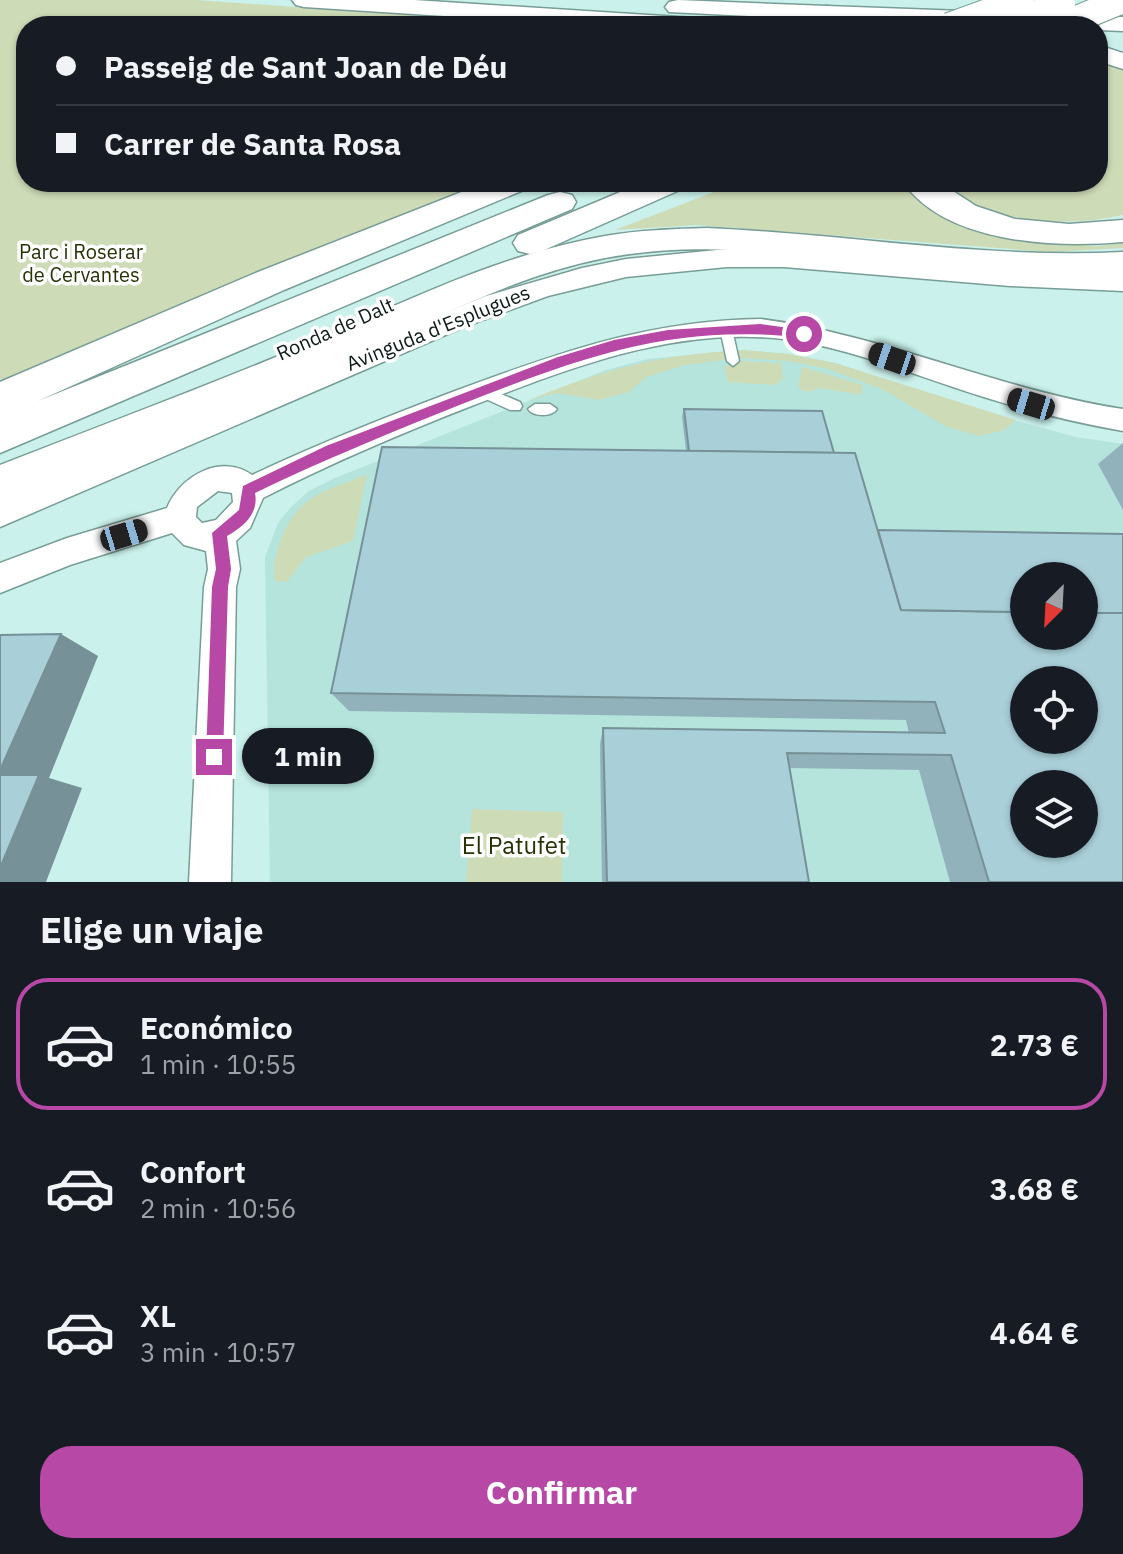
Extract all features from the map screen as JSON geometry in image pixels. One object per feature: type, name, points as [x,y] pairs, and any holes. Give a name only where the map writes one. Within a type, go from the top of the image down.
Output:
[{"type":"highway","points":[[304,0],[554,16]]},
{"type":"highway","points":[[498,0],[908,16]]},
{"type":"highway","points":[[864,0],[1123,10]]},
{"type":"highway","points":[[977,16],[1021,0]]},
{"type":"highway","points":[[1029,16],[1072,0]]},
{"type":"highway","points":[[1084,16],[1123,0]]},
{"type":"highway","points":[[0,400],[271,281],[490,192]]},
{"type":"highway","points":[[335,294],[538,192]]},
{"type":"highway","name":"Ronda de Dalt","points":[[0,435],[583,192]]},
{"type":"highway","name":"Ronda de Dalt","points":[[0,477],[648,192]]},
{"type":"highway","points":[[482,264],[673,192]]},
{"type":"highway","points":[[932,192],[946,203],[1004,227],[1071,236],[1123,231]]},
{"type":"highway","points":[[0,485],[241,389],[515,271],[585,251],[647,241],[695,240],[852,249],[1039,267],[1123,264]]},
{"type":"highway","points":[[852,249],[949,273]]},
{"type":"street","name":"Avinguda d'Esplugues","points":[[0,511],[476,309],[594,273],[673,261],[735,259],[856,263],[1080,283],[1123,282]]},
{"type":"street","points":[[248,491],[331,450],[562,360],[614,344],[726,329],[760,328],[848,344],[1031,404],[1123,420]]},
{"type":"street","points":[[235,480],[248,491],[250,501],[245,514],[235,524],[219,533],[202,536],[186,529],[181,517],[188,496],[210,481],[235,480]]},
{"type":"street","points":[[0,578],[67,552],[181,517]]},
{"type":"street","points":[[210,882],[220,587],[224,569],[219,533]]},
{"type":"lane","points":[[726,329],[733,361]]},
{"type":"lane","points":[[482,391],[515,406]]},
{"type":"shaded area","points":[[743,350],[789,354],[835,363],[998,416],[1076,437],[1123,444],[1123,882],[270,882],[265,557],[278,523],[309,491],[335,478],[606,370],[648,359]]},
{"type":"green space","name":"Parc i Roserar de Cervantes","points":[[0,0],[196,0],[421,16],[16,16],[16,192],[473,192],[10,381],[0,379]]},
{"type":"green space","points":[[1108,59],[1123,64],[1123,215],[1074,221],[1025,219],[977,206],[950,192],[1108,192]]},
{"type":"green space","points":[[714,192],[926,192],[1030,241],[1097,246],[1123,243],[1123,248],[1049,252],[697,225],[615,230]]},
{"type":"green space","points":[[743,350],[789,354],[835,363],[1016,420],[1004,430],[979,436],[947,427],[882,389],[828,369],[789,361],[740,358],[685,365],[646,377],[629,392],[599,400],[556,393],[529,400],[584,379],[634,365],[685,355]]},
{"type":"green space","points":[[740,361],[781,363],[783,378],[776,385],[728,382],[724,367]]},
{"type":"green space","points":[[802,367],[863,385],[861,395],[820,388],[807,392],[798,388]]},
{"type":"green space","points":[[367,474],[353,541],[306,557],[287,582],[275,581],[277,553],[294,515],[325,491]]},
{"type":"green space","name":"El Patufet","points":[[472,809],[563,812],[562,882],[466,882]]},
{"type":"building","points":[[684,409],[822,411],[834,453],[689,451]]},
{"type":"building","points":[[382,447],[855,453],[901,610],[1010,612],[1010,650],[1098,650],[1098,613],[1123,613],[1123,882],[989,882],[951,755],[787,753],[809,882],[607,882],[603,728],[945,733],[935,702],[331,693]]},
{"type":"building","points":[[878,530],[1123,534],[1123,613],[1098,613],[1098,562],[1010,562],[1010,612],[901,610]]},
{"type":"building","points":[[61,634],[0,770],[0,635]]},
{"type":"building","points":[[0,775],[39,775],[0,868]]},
{"type":"route","points":[[214,757],[220,587],[224,569],[219,533],[228,530],[245,514],[250,501],[248,491],[331,450],[562,360],[614,344],[726,329],[760,328],[804,334]]}]
